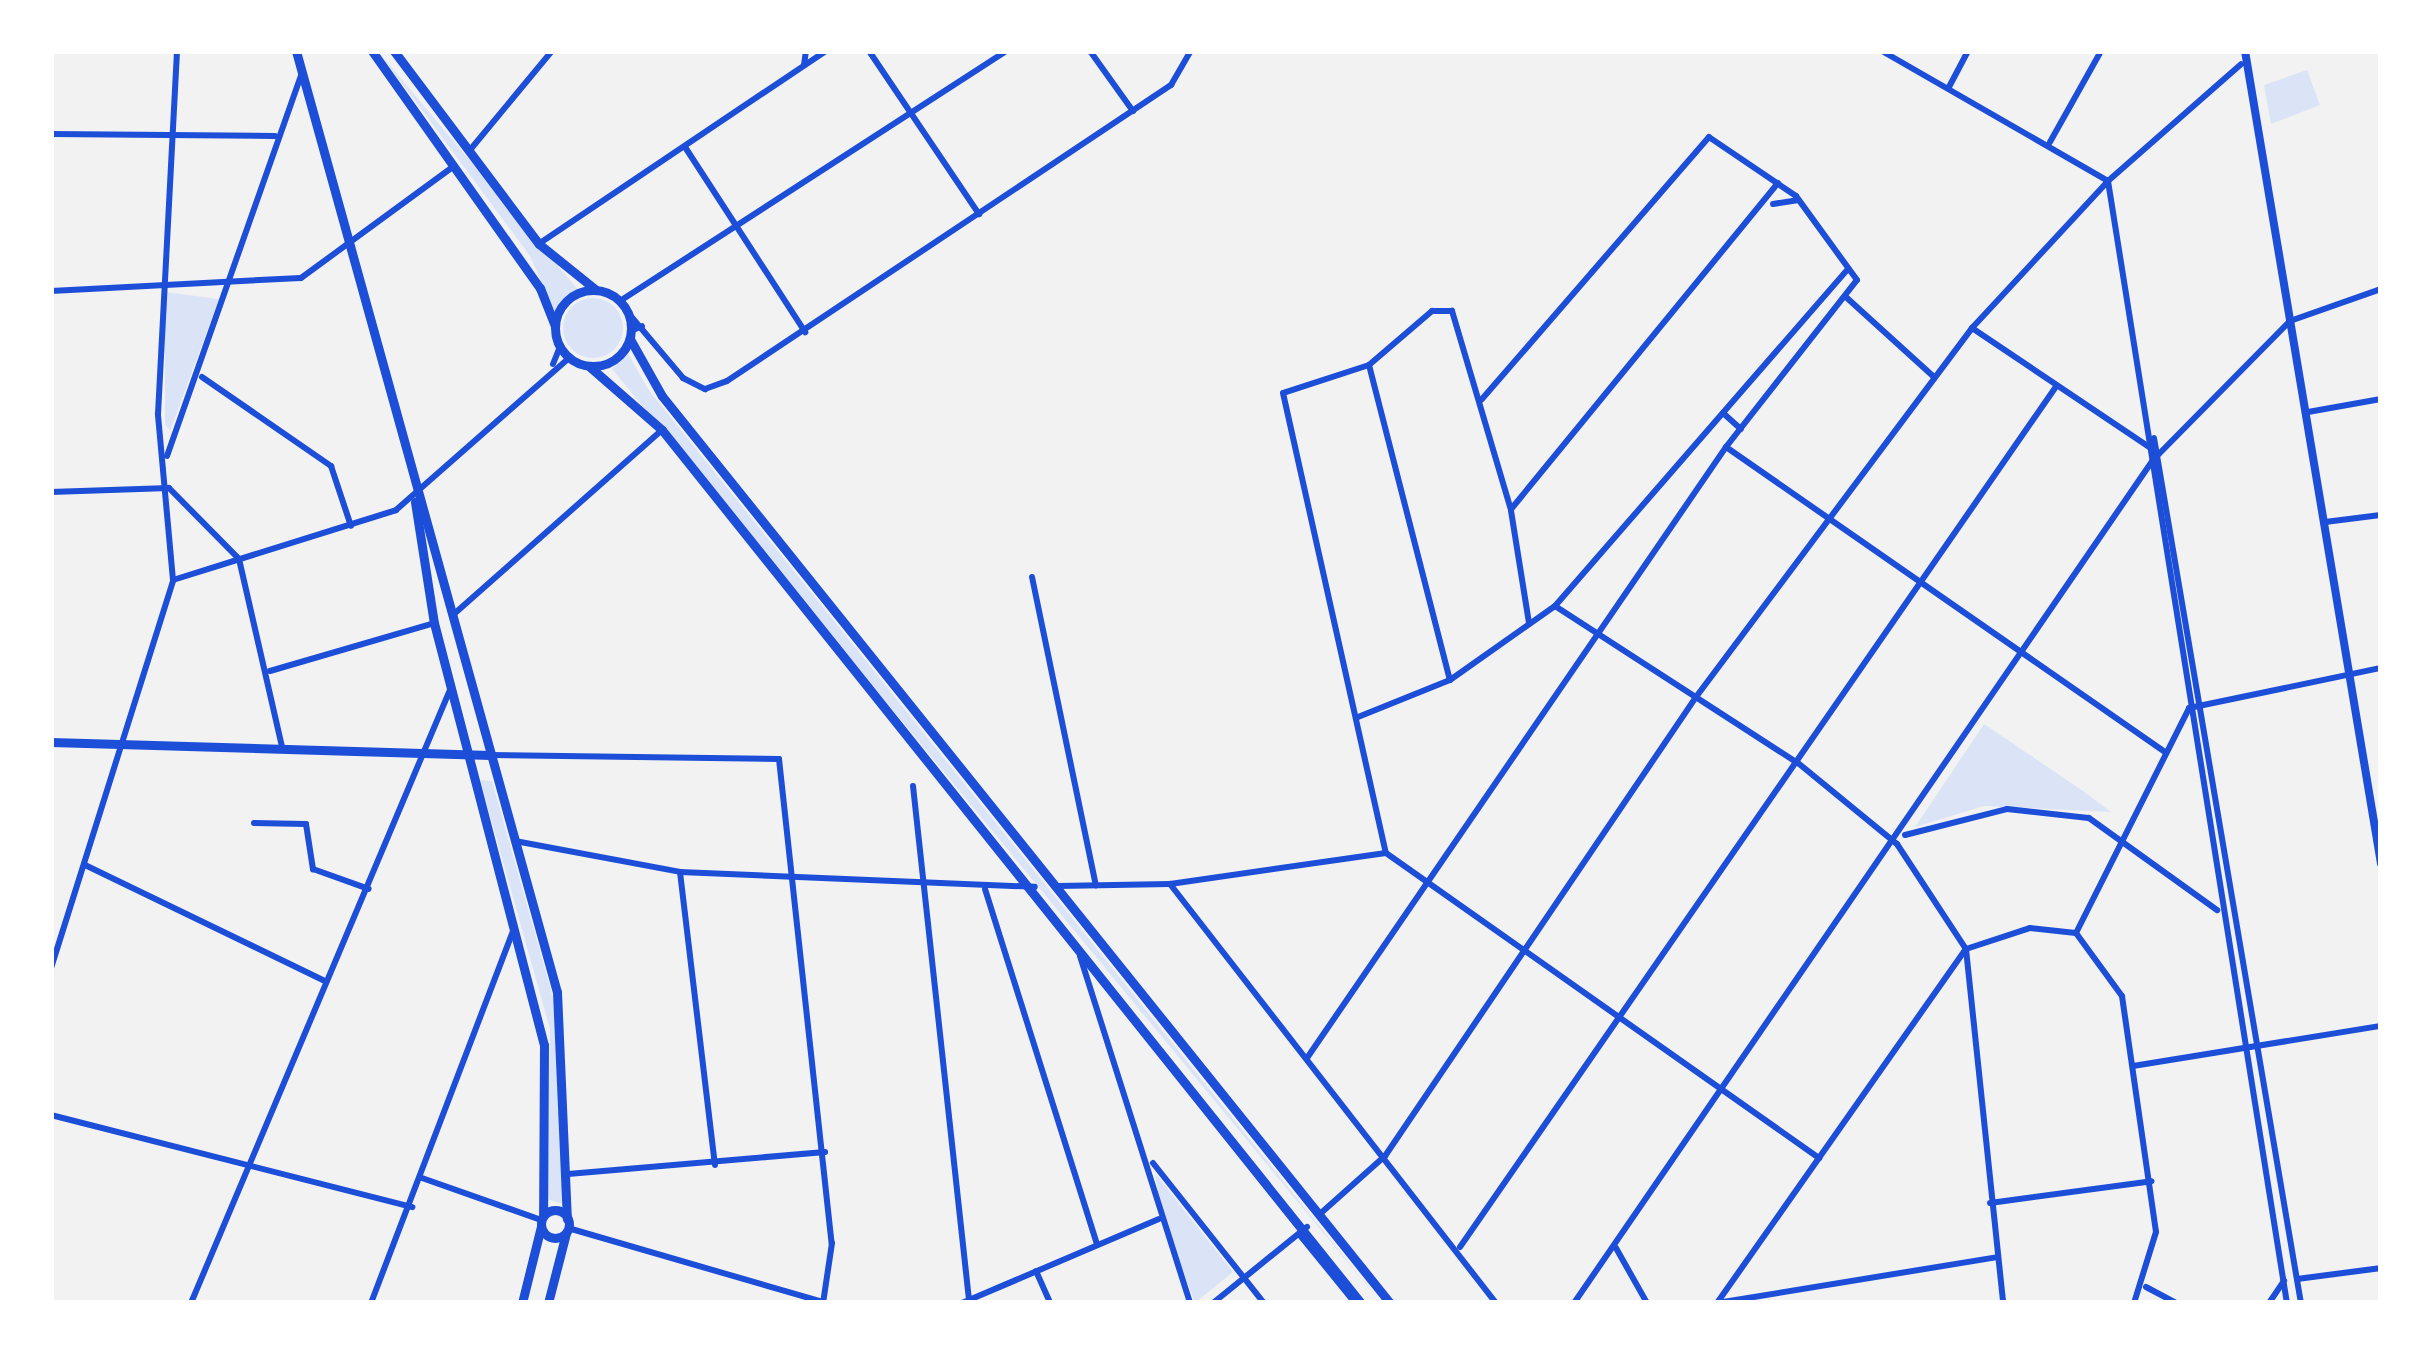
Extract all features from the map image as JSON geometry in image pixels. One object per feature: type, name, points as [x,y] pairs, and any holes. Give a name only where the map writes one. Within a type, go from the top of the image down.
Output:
[{"type":"main road","points":[[296,51],[568,1041],[567,1227],[548,1303]]},
{"type":"main road","points":[[372,51],[450,169],[540,288],[560,347],[662,430],[1035,887],[1358,1303]]},
{"type":"main road","points":[[394,51],[539,244],[625,308],[662,396],[1390,1303]]},
{"type":"main road","points":[[555,326],[572,296],[596,290]]},
{"type":"main road","points":[[590,367],[612,362],[634,332]]},
{"type":"main road","points":[[415,497],[429,602],[544,1045],[542,1221],[522,1303]]},
{"type":"main road","points":[[429,602],[448,596]]},
{"type":"main road","points":[[51,742],[490,755]]},
{"type":"main road","points":[[542,1221],[550,1238],[567,1227]]},
{"type":"main road","points":[[542,1221],[567,1227]]},
{"type":"street","points":[[51,968],[173,580],[165,460],[165,288],[177,51]]},
{"type":"street","points":[[467,154],[552,51]]},
{"type":"street","points":[[803,69],[806,51]]},
{"type":"street","points":[[539,244],[826,51]]},
{"type":"street","points":[[869,51],[979,214]]},
{"type":"street","points":[[625,308],[1007,51]]},
{"type":"street","points":[[1090,51],[1132,111]]},
{"type":"street","points":[[634,332],[705,389],[805,332],[1171,85],[1190,51]]},
{"type":"street","points":[[1882,51],[2049,142],[2108,181],[2153,436],[2239,1046],[2288,1303]]},
{"type":"street","points":[[1949,87],[1968,51]]},
{"type":"street","points":[[2049,142],[2101,51]]},
{"type":"street","points":[[1321,1213],[1385,1156],[1696,697],[1972,328],[2108,181],[2241,64],[2245,51]]},
{"type":"street","points":[[2241,64],[2254,86],[2308,412],[2320,523],[2376,795],[2381,864]]},
{"type":"street","points":[[165,460],[202,377],[276,136],[301,75]]},
{"type":"street","points":[[51,134],[276,136]]},
{"type":"street","points":[[1307,1058],[1432,886],[1598,631],[1726,447],[1857,283],[1799,200],[1705,138],[1482,399]]},
{"type":"street","points":[[685,148],[805,332]]},
{"type":"street","points":[[51,291],[302,278],[350,251],[450,169]]},
{"type":"street","points":[[1511,510],[1772,203],[1778,183]]},
{"type":"street","points":[[1772,203],[1799,200]]},
{"type":"street","points":[[1358,717],[1450,680],[1555,606],[1849,268]]},
{"type":"street","points":[[1574,1303],[1899,840],[2153,460],[2290,321],[2381,289]]},
{"type":"street","points":[[1847,298],[1934,377]]},
{"type":"street","points":[[1529,623],[1511,510],[1482,399],[1452,311],[1432,311],[1369,365],[1282,393],[1386,853],[1819,1158]]},
{"type":"street","points":[[1972,328],[2152,449]]},
{"type":"street","points":[[553,364],[560,347]]},
{"type":"street","points":[[173,580],[351,526],[415,497],[553,364],[569,358]]},
{"type":"street","points":[[1369,365],[1450,680]]},
{"type":"street","points":[[202,377],[332,466],[351,526]]},
{"type":"street","points":[[1460,1247],[1921,588],[2055,388]]},
{"type":"street","points":[[2308,412],[2381,399]]},
{"type":"street","points":[[1723,413],[1741,429]]},
{"type":"street","points":[[453,615],[662,430]]},
{"type":"street","points":[[2153,436],[2162,452],[2301,1303]]},
{"type":"street","points":[[1726,447],[1826,523],[2165,752]]},
{"type":"street","points":[[51,492],[169,488],[238,559],[270,671],[282,746]]},
{"type":"street","points":[[2320,523],[2381,514]]},
{"type":"street","points":[[2165,542],[2176,539]]},
{"type":"street","points":[[1032,577],[1096,886]]},
{"type":"street","points":[[1555,606],[1798,763],[1899,840],[1966,949],[2003,1303]]},
{"type":"street","points":[[270,671],[434,623]]},
{"type":"street","points":[[2189,708],[2381,668]]},
{"type":"street","points":[[190,1303],[451,687]]},
{"type":"street","points":[[2076,933],[2118,834],[2189,708]]},
{"type":"street","points":[[490,755],[766,751],[784,771],[825,1152],[824,1303],[567,1227]]},
{"type":"street","points":[[914,787],[965,1301],[1159,1219]]},
{"type":"street","points":[[1899,840],[2037,807],[2118,834],[2219,912]]},
{"type":"street","points":[[254,823],[306,824],[313,869],[369,889]]},
{"type":"street","points":[[515,841],[680,872],[926,889],[1035,887]]},
{"type":"street","points":[[1058,886],[1170,884],[1386,853]]},
{"type":"street","points":[[85,865],[326,982]]},
{"type":"street","points":[[680,872],[715,1165]]},
{"type":"street","points":[[1170,884],[1460,1247],[1496,1303]]},
{"type":"street","points":[[985,889],[1097,1245]]},
{"type":"street","points":[[371,1303],[412,1207],[516,926]]},
{"type":"street","points":[[1717,1303],[1966,949],[2006,930],[2076,933],[2112,970],[2152,1180],[2146,1287],[2134,1303]]},
{"type":"street","points":[[1072,936],[1150,1160],[1159,1219],[1190,1303]]},
{"type":"street","points":[[2133,1066],[2381,1026]]},
{"type":"street","points":[[51,1115],[412,1207]]},
{"type":"street","points":[[568,1174],[825,1152]]},
{"type":"street","points":[[1150,1160],[1264,1303]]},
{"type":"street","points":[[422,1178],[542,1221]]},
{"type":"street","points":[[1990,1203],[2152,1180]]},
{"type":"street","points":[[1214,1303],[1303,1230]]},
{"type":"street","points":[[1616,1248],[1647,1303]]},
{"type":"street","points":[[1717,1303],[1996,1257]]},
{"type":"street","points":[[2269,1303],[2284,1281],[2381,1268]]},
{"type":"street","points":[[1036,1271],[1049,1303]]},
{"type":"street","points":[[2146,1287],[2176,1303]]},
{"type":"street","points":[[1768,1294],[1774,1303]]},
{"type":"shaded area","points":[[378,51],[579,291],[555,313],[530,256]]},
{"type":"shaded area","points":[[2307,70],[2320,105],[2271,124],[2264,85]]},
{"type":"shaded area","points":[[165,292],[219,299],[170,431],[165,424]]},
{"type":"shaded area","points":[[593,298],[614,307],[623,328],[614,349],[593,358],[572,349],[563,328],[572,307]]},
{"type":"shaded area","points":[[628,353],[648,389],[1381,1303],[612,369]]},
{"type":"shaded area","points":[[1984,724],[2111,812],[1984,806],[1915,827]]},
{"type":"shaded area","points":[[480,780],[492,781],[557,1012],[566,1205],[547,1199],[550,1029]]},
{"type":"shaded area","points":[[1155,1173],[1233,1272],[1195,1303],[1161,1212]]}]
